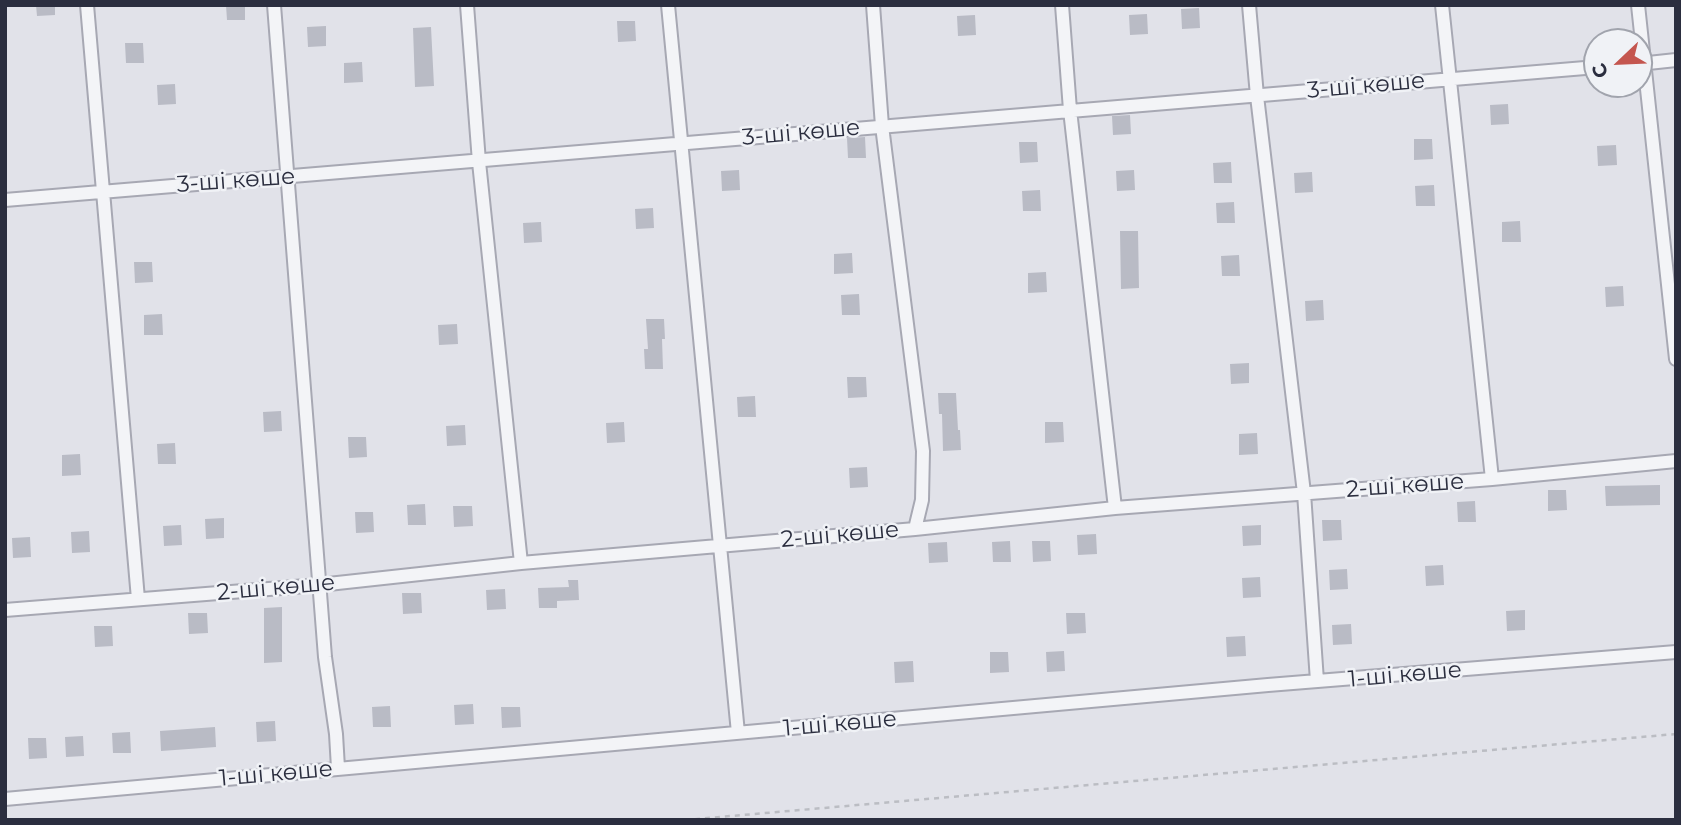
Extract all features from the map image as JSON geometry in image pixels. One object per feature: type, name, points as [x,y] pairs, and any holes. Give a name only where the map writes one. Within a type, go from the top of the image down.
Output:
[{"type":"lane","points":[[87,5],[138,599]]},
{"type":"lane","points":[[274,5],[319,585],[338,768]]},
{"type":"lane","points":[[467,5],[479,162],[521,563]]},
{"type":"lane","points":[[668,5],[738,733]]},
{"type":"lane","points":[[873,5],[882,126],[923,451],[922,500],[915,529]]},
{"type":"lane","points":[[1062,5],[1070,110],[1115,508]]},
{"type":"lane","points":[[1249,5],[1257,96],[1304,493],[1317,681]]},
{"type":"lane","points":[[1443,5],[1492,479]]},
{"type":"lane","points":[[1638,5],[1639,28]]},
{"type":"lane","points":[[1653,62],[1676,60]]},
{"type":"lane","name":"3-ші көше","points":[[5,201],[1583,68]]},
{"type":"lane","points":[[1645,98],[1676,359]]},
{"type":"lane","name":"2-ші көше","points":[[5,610],[319,585],[521,563],[915,529],[1115,508],[1492,479],[1676,461]]},
{"type":"lane","name":"1-ші көше","points":[[5,799],[1317,681],[1676,652]]},
{"type":"path","points":[[685,820],[1676,734]]},
{"type":"building","points":[[36,5],[55,5],[55,15],[37,16]]},
{"type":"building","points":[[226,5],[245,5],[245,20],[227,20]]},
{"type":"building","points":[[1199,8],[1200,28],[1182,29],[1181,9]]},
{"type":"building","points":[[1147,14],[1148,34],[1130,35],[1129,15]]},
{"type":"building","points":[[975,15],[976,35],[958,36],[957,16]]},
{"type":"building","points":[[617,21],[635,21],[636,41],[618,42]]},
{"type":"building","points":[[326,26],[326,46],[308,47],[307,27]]},
{"type":"building","points":[[431,27],[434,86],[415,87],[413,28]]},
{"type":"building","points":[[125,43],[143,43],[144,63],[126,63]]},
{"type":"building","points":[[362,62],[363,82],[344,83],[344,63]]},
{"type":"building","points":[[175,84],[176,104],[158,105],[157,85]]},
{"type":"building","points":[[1508,104],[1509,124],[1491,125],[1490,105]]},
{"type":"building","points":[[1130,115],[1131,134],[1113,135],[1112,116]]},
{"type":"building","points":[[865,137],[866,158],[848,158],[847,138]]},
{"type":"building","points":[[1414,139],[1432,139],[1433,159],[1414,160]]},
{"type":"building","points":[[1019,142],[1037,142],[1038,162],[1020,163]]},
{"type":"building","points":[[1616,145],[1617,165],[1598,166],[1597,146]]},
{"type":"building","points":[[1231,162],[1232,183],[1214,183],[1213,163]]},
{"type":"building","points":[[739,170],[740,190],[722,191],[721,171]]},
{"type":"building","points":[[1134,170],[1135,190],[1117,191],[1116,171]]},
{"type":"building","points":[[1312,172],[1313,192],[1295,193],[1294,173]]},
{"type":"building","points":[[1434,185],[1435,206],[1416,206],[1415,186]]},
{"type":"building","points":[[1040,190],[1041,211],[1023,211],[1022,191]]},
{"type":"building","points":[[1234,202],[1235,223],[1217,223],[1216,203]]},
{"type":"building","points":[[653,208],[654,228],[636,229],[635,209]]},
{"type":"building","points":[[1520,221],[1521,242],[1502,242],[1502,222]]},
{"type":"building","points":[[541,222],[542,242],[524,243],[523,223]]},
{"type":"building","points":[[1120,231],[1138,231],[1139,288],[1121,289]]},
{"type":"building","points":[[852,253],[853,273],[834,274],[834,254]]},
{"type":"building","points":[[1239,255],[1240,276],[1222,276],[1221,256]]},
{"type":"building","points":[[134,262],[152,262],[153,282],[135,283]]},
{"type":"building","points":[[1046,272],[1047,292],[1028,293],[1028,273]]},
{"type":"building","points":[[1623,286],[1624,306],[1606,307],[1605,287]]},
{"type":"building","points":[[859,294],[860,315],[842,315],[841,295]]},
{"type":"building","points":[[1323,300],[1324,320],[1306,321],[1305,301]]},
{"type":"building","points":[[162,314],[163,335],[144,335],[144,315]]},
{"type":"building","points":[[646,319],[664,319],[663,369],[645,369],[644,349],[648,349]]},
{"type":"building","points":[[457,324],[458,344],[439,345],[438,325]]},
{"type":"building","points":[[1249,363],[1249,383],[1231,384],[1230,364]]},
{"type":"building","points":[[847,377],[866,377],[867,397],[848,398]]},
{"type":"building","points":[[938,393],[956,393],[961,450],[943,451],[942,414],[939,414]]},
{"type":"building","points":[[755,396],[756,417],[738,417],[737,397]]},
{"type":"building","points":[[281,411],[282,431],[264,432],[263,412]]},
{"type":"building","points":[[624,422],[625,442],[607,443],[606,423]]},
{"type":"building","points":[[1045,422],[1063,422],[1064,442],[1045,443]]},
{"type":"building","points":[[465,425],[466,445],[447,446],[446,426]]},
{"type":"building","points":[[1257,433],[1258,454],[1239,455],[1239,434]]},
{"type":"building","points":[[348,437],[366,437],[367,457],[349,458]]},
{"type":"building","points":[[175,443],[176,464],[158,464],[157,444]]},
{"type":"building","points":[[80,454],[81,475],[62,476],[62,455]]},
{"type":"building","points":[[867,467],[868,487],[850,488],[849,468]]},
{"type":"building","points":[[1660,485],[1660,505],[1606,506],[1605,486]]},
{"type":"building","points":[[1548,490],[1566,490],[1567,510],[1548,511]]},
{"type":"building","points":[[1475,501],[1476,522],[1458,522],[1457,502]]},
{"type":"building","points":[[425,504],[426,525],[408,525],[407,505]]},
{"type":"building","points":[[453,506],[472,506],[473,526],[454,527]]},
{"type":"building","points":[[355,512],[373,512],[374,532],[356,533]]},
{"type":"building","points":[[224,518],[224,538],[206,539],[205,519]]},
{"type":"building","points":[[1322,520],[1341,520],[1342,540],[1323,541]]},
{"type":"building","points":[[181,525],[182,545],[164,546],[163,526]]},
{"type":"building","points":[[1261,525],[1261,545],[1243,546],[1242,526]]},
{"type":"building","points":[[89,531],[90,552],[72,553],[71,532]]},
{"type":"building","points":[[1096,534],[1097,554],[1078,555],[1077,535]]},
{"type":"building","points":[[30,537],[31,557],[13,558],[12,538]]},
{"type":"building","points":[[1010,541],[1011,562],[993,562],[992,542]]},
{"type":"building","points":[[1032,541],[1050,541],[1051,561],[1033,562]]},
{"type":"building","points":[[947,542],[948,562],[929,563],[928,543]]},
{"type":"building","points":[[1443,565],[1444,585],[1426,586],[1425,566]]},
{"type":"building","points":[[1347,569],[1348,589],[1330,590],[1329,570]]},
{"type":"building","points":[[1260,577],[1261,597],[1243,598],[1242,578]]},
{"type":"building","points":[[568,580],[578,580],[579,600],[557,601],[557,608],[539,608],[538,588],[569,587]]},
{"type":"building","points":[[505,589],[506,609],[487,610],[486,590]]},
{"type":"building","points":[[402,593],[421,593],[422,613],[403,614]]},
{"type":"building","points":[[282,607],[282,662],[264,663],[264,608]]},
{"type":"building","points":[[1525,610],[1525,630],[1507,631],[1506,611]]},
{"type":"building","points":[[188,613],[207,613],[208,633],[189,634]]},
{"type":"building","points":[[1066,613],[1085,613],[1086,633],[1067,634]]},
{"type":"building","points":[[1351,624],[1352,644],[1333,645],[1332,625]]},
{"type":"building","points":[[94,626],[112,626],[113,646],[95,647]]},
{"type":"building","points":[[1245,636],[1246,656],[1227,657],[1226,637]]},
{"type":"building","points":[[1064,651],[1065,671],[1047,672],[1046,652]]},
{"type":"building","points":[[990,652],[1008,652],[1009,672],[990,673]]},
{"type":"building","points":[[913,661],[914,682],[895,683],[894,662]]},
{"type":"building","points":[[473,704],[474,724],[455,725],[454,705]]},
{"type":"building","points":[[390,706],[391,727],[373,727],[372,707]]},
{"type":"building","points":[[501,707],[520,707],[521,727],[502,728]]},
{"type":"building","points":[[275,721],[276,741],[257,742],[256,722]]},
{"type":"building","points":[[215,727],[216,747],[161,751],[160,731]]},
{"type":"building","points":[[130,732],[131,753],[113,753],[112,733]]},
{"type":"building","points":[[83,736],[84,756],[66,757],[65,737]]},
{"type":"building","points":[[28,738],[46,738],[47,758],[29,759]]}]
